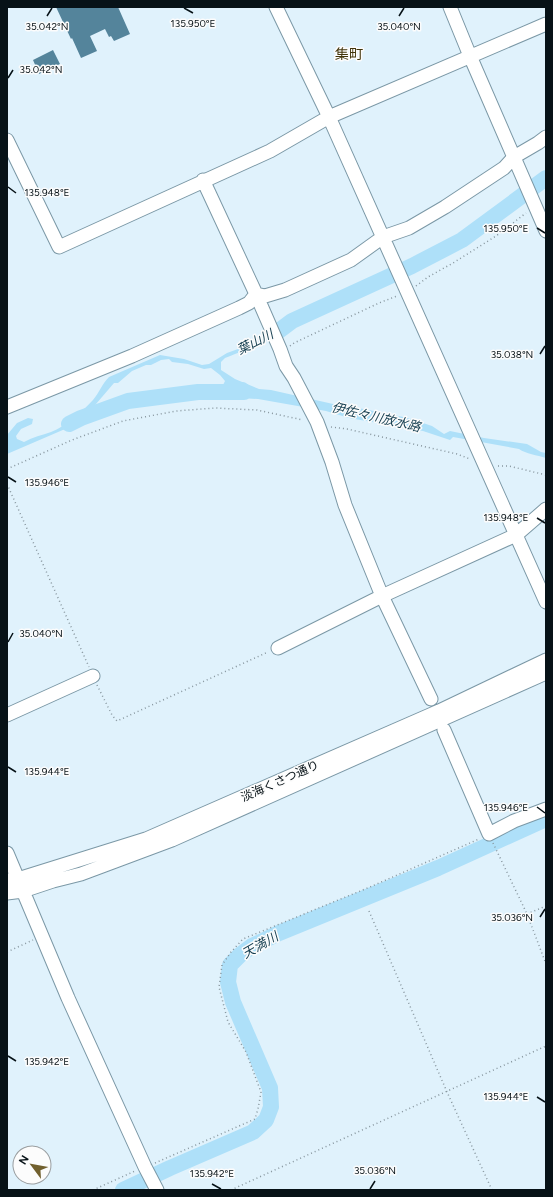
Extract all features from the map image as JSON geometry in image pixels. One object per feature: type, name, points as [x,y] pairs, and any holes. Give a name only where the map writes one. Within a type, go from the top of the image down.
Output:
[{"type":"street","points":[[276,7],[329,117],[546,602]]},
{"type":"street","points":[[450,7],[546,231]]},
{"type":"street","points":[[7,140],[59,247],[203,180],[270,151],[329,117],[546,24]]},
{"type":"street","points":[[256,294],[265,296],[292,287],[351,260],[383,237],[409,228],[446,207],[504,168],[546,137]]},
{"type":"street","points":[[203,180],[256,294],[286,366],[318,425],[332,462],[345,505],[382,596],[432,699]]},
{"type":"street","points":[[7,406],[132,356],[239,308],[249,303],[256,294]]},
{"type":"street","points":[[278,648],[382,596],[516,535],[546,509]]},
{"type":"street","name":"淡海くさつ通り","points":[[13,879],[146,839],[439,711],[546,660]]},
{"type":"street","name":"淡海くさつ通り","points":[[7,893],[23,891],[81,874],[172,840],[546,673]]},
{"type":"street","points":[[7,715],[93,676]]},
{"type":"street","points":[[444,730],[489,834],[514,821],[546,809]]},
{"type":"street","points":[[7,853],[13,879],[23,891],[68,998],[150,1178]]},
{"type":"path","points":[[281,351],[294,343],[379,303],[408,292],[428,277],[490,240],[535,206]]},
{"type":"path","points":[[7,469],[72,440],[123,421],[176,411],[215,408],[257,410],[300,419],[318,425],[347,429],[546,475]]},
{"type":"path","points":[[7,484],[104,700],[117,721],[278,648]]},
{"type":"path","points":[[93,1190],[150,1178],[254,1119],[258,1110],[261,1092],[246,1052],[228,1022],[219,987],[222,965],[243,939],[370,887],[489,834],[506,873],[527,914],[546,964]]},
{"type":"path","points":[[527,914],[546,906]]},
{"type":"path","points":[[369,911],[447,1092],[492,1190]]},
{"type":"path","points":[[7,952],[42,936]]},
{"type":"path","points":[[231,1190],[546,1046]]},
{"type":"water","name":"伊佐々川放水路","points":[[295,317],[293,323],[281,333],[225,358],[221,362],[221,370],[235,379],[259,389],[271,390],[342,406],[408,418],[432,426],[444,434],[450,431],[484,438],[527,444],[541,452],[546,453],[546,458],[519,449],[453,437],[450,440],[423,431],[349,418],[326,411],[258,399],[226,397],[223,385],[225,381],[211,368],[204,369],[188,364],[172,362],[169,359],[161,360],[132,371],[118,383],[114,383],[90,411],[86,420],[7,454],[7,435],[17,423],[28,418],[33,419],[32,424],[21,429],[16,436],[17,439],[24,442],[57,429],[74,418],[89,405],[109,377],[160,355],[184,359],[202,365],[209,364],[227,353],[261,339],[263,334],[273,325],[288,322]]},
{"type":"building","points":[[56,7],[118,7],[130,34],[114,41],[111,36],[109,37],[105,29],[90,36],[97,51],[81,58]]},
{"type":"building","points":[[53,50],[60,64],[39,74],[33,60]]},
{"type":"waterway","name":"葉山川","points":[[276,333],[292,321],[412,266],[462,240],[546,178]]},
{"type":"waterway","name":"葉山川","points":[[69,424],[81,418],[128,401],[198,392],[244,392],[242,390]]},
{"type":"waterway","name":"天満川","points":[[123,1190],[253,1132],[266,1120],[271,1107],[270,1088],[233,1002],[228,982],[230,965],[240,955],[252,946],[279,933],[438,868],[546,819]]},
{"type":"district","name":"集町","points":[[349,54]]}]
